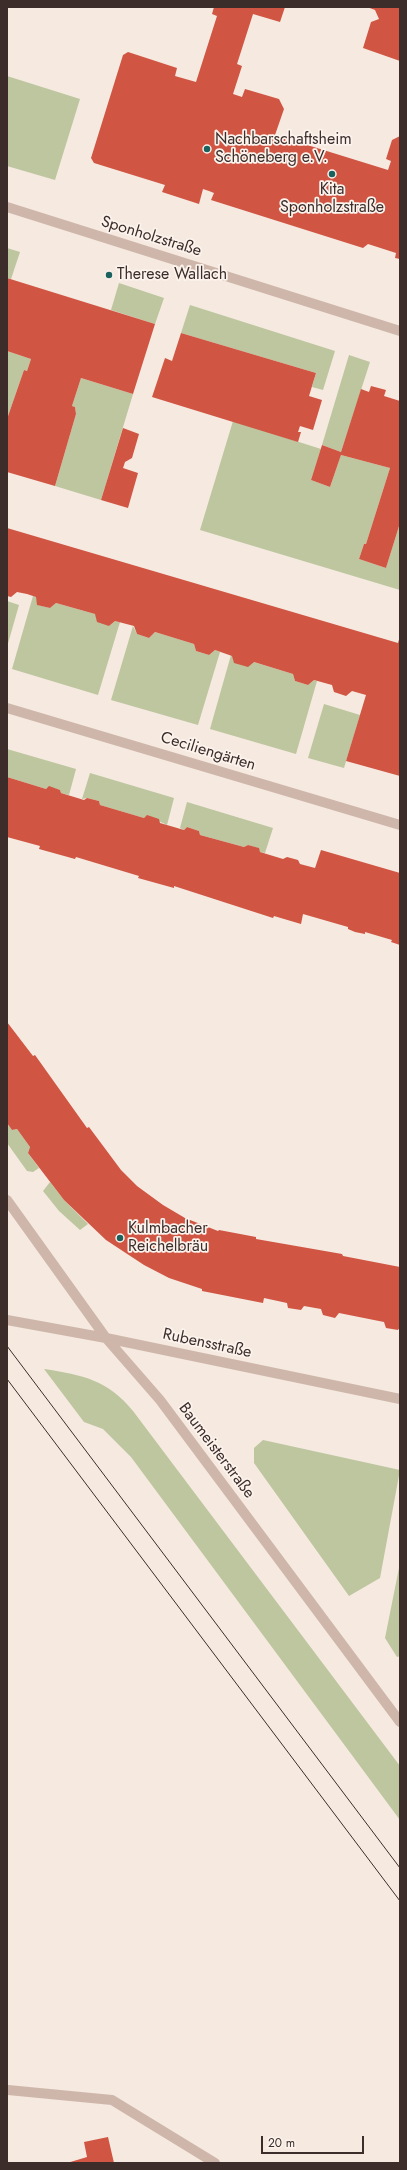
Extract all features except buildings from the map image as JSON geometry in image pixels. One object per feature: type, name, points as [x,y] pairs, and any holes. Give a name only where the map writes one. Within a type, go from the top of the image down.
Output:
[{"type":"street","name":"Sponholzstraße","points":[[7,207],[400,331]]},
{"type":"street","name":"Ceciliengärten","points":[[7,708],[400,825]]},
{"type":"street","name":"Baumeisterstraße","points":[[7,1200],[106,1338],[160,1400],[400,1722]]},
{"type":"street","name":"Rubensstraße","points":[[7,1320],[106,1338],[400,1399]]},
{"type":"street","points":[[7,2090],[112,2100],[215,2163]]},
{"type":"green space","points":[[7,76],[80,99],[55,180],[7,166]]},
{"type":"green space","points":[[7,248],[20,252],[11,279],[7,278]]},
{"type":"green space","points":[[119,283],[164,298],[155,324],[111,310]]},
{"type":"green space","points":[[190,305],[335,351],[323,390],[312,387],[316,373],[181,333]]},
{"type":"green space","points":[[7,351],[31,359],[27,371],[24,370],[7,419]]},
{"type":"green space","points":[[349,355],[370,362],[341,452],[322,445]]},
{"type":"green space","points":[[81,378],[133,394],[101,500],[55,486],[76,414],[75,407],[72,406]]},
{"type":"green space","points":[[233,421],[321,449],[311,480],[330,487],[341,455],[390,468],[366,544],[364,544],[359,559],[386,568],[400,523],[400,590],[200,530]]},
{"type":"green space","points":[[33,596],[36,597],[38,605],[50,608],[56,603],[95,614],[109,626],[115,621],[120,622],[98,695],[12,669]]},
{"type":"green space","points":[[7,601],[19,605],[7,647]]},
{"type":"green space","points":[[133,626],[137,634],[149,638],[155,632],[194,644],[196,651],[209,655],[215,650],[220,652],[198,725],[111,700]]},
{"type":"green space","points":[[231,655],[293,674],[295,681],[308,685],[314,680],[317,681],[296,754],[210,729]]},
{"type":"green space","points":[[324,704],[360,715],[344,768],[308,758]]},
{"type":"green space","points":[[7,749],[76,769],[69,795],[61,793],[60,790],[49,787],[46,789],[7,777]]},
{"type":"green space","points":[[90,773],[174,798],[167,825],[148,816],[144,818],[100,805],[99,801],[87,798],[82,799]]},
{"type":"green space","points":[[187,802],[273,828],[265,853],[260,852],[258,848],[248,845],[244,847],[200,835],[199,831],[187,827],[184,830],[180,828]]},
{"type":"green space","points":[[7,1123],[12,1130],[17,1129],[30,1147],[28,1153],[39,1168],[33,1172],[27,1171],[7,1143]]},
{"type":"green space","points":[[50,1182],[64,1200],[88,1224],[80,1230],[59,1211],[43,1191]]},
{"type":"green space","points":[[44,1369],[71,1374],[94,1381],[114,1392],[133,1411],[400,1766],[400,1820],[131,1457],[103,1429],[84,1422]]},
{"type":"green space","points":[[263,1440],[400,1470],[380,1578],[349,1596],[254,1463],[254,1448]]},
{"type":"green space","points":[[400,1563],[400,1656],[397,1657],[385,1638]]},
{"type":"tram line","points":[[7,1346],[400,1868]]},
{"type":"tram line","points":[[7,1379],[400,1901]]},
{"type":"place","name":"Nachbarschaftsheim Schöneberg e.V.","points":[[207,149]]},
{"type":"place","name":"Kita Sponholzstraße","points":[[332,174]]},
{"type":"place","name":"Therese Wallach","points":[[109,275]]},
{"type":"place","name":"Kulmbacher Reichelbräu","points":[[120,1238]]}]
